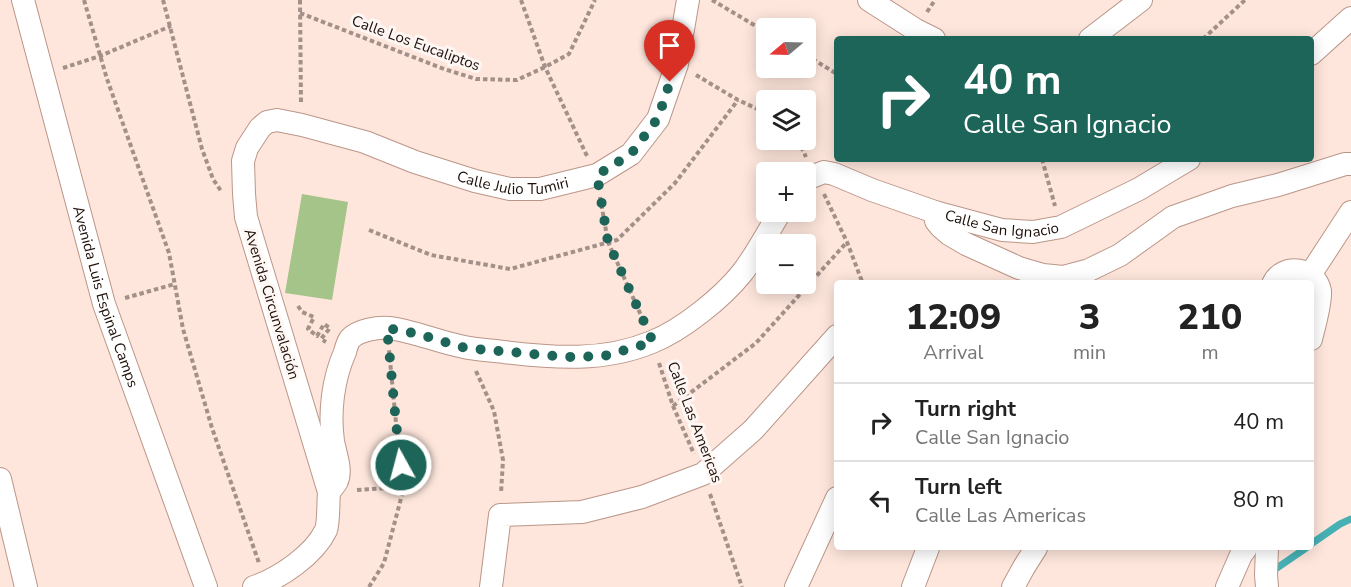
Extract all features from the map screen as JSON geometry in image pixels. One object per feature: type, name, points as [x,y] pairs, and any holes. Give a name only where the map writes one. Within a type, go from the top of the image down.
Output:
[{"type":"street","name":"Avenida Luis Espinal Camps","points":[[23,0],[104,304],[206,587]]},
{"type":"street","name":"Calle Julio Tumiri","points":[[246,217],[243,161],[247,148],[260,128],[267,122],[277,120],[302,124],[365,142],[416,162],[475,181],[510,189],[540,189],[597,175],[631,154],[658,118],[677,64],[688,0]]},
{"type":"street","points":[[869,0],[928,36]]},
{"type":"street","points":[[1094,36],[1141,0]]},
{"type":"street","points":[[1314,51],[1351,18]]},
{"type":"street","name":"Calle San Ignacio","points":[[816,175],[824,172],[834,174],[935,212],[1002,230],[1033,232],[1061,227],[1139,189],[1185,162]]},
{"type":"street","points":[[935,212],[936,221],[941,227],[966,244],[1019,268],[1063,278],[1089,270],[1120,255],[1173,217],[1232,196],[1351,164]]},
{"type":"street","points":[[1310,275],[1351,212]]},
{"type":"street","name":"Avenida Circunvalación","points":[[246,217],[329,492],[327,528],[311,551],[260,585]]},
{"type":"street","points":[[329,492],[338,480],[337,456],[333,441],[332,405],[342,359],[350,340],[358,334],[387,328],[418,334],[465,348],[566,357],[604,356],[653,342],[699,314],[742,273],[774,222]]},
{"type":"street","points":[[1275,280],[1282,273],[1290,270],[1310,275],[1314,280]]},
{"type":"street","points":[[1314,280],[1319,287],[1320,295],[1314,324]]},
{"type":"street","points":[[491,587],[500,515],[582,512],[642,497],[703,474],[753,430],[834,339]]},
{"type":"street","points":[[0,479],[26,587]]},
{"type":"street","points":[[796,587],[834,505]]},
{"type":"street","points":[[913,587],[927,550]]},
{"type":"street","points":[[1013,587],[1035,550]]},
{"type":"street","points":[[1227,587],[1245,550]]},
{"type":"street","points":[[1267,550],[1267,587]]},
{"type":"path","points":[[84,0],[107,79],[170,253],[183,329],[260,585]]},
{"type":"path","name":"Avenida Circunvalación","points":[[163,0],[202,149],[213,179],[227,200],[246,217]]},
{"type":"path","points":[[300,0],[302,124]]},
{"type":"path","name":"Calle Las Americas","points":[[520,0],[545,67],[597,175],[608,242],[653,342],[673,406],[703,474],[742,587]]},
{"type":"path","name":"Calle Los Eucaliptos","points":[[300,13],[444,69],[476,79],[517,80],[569,54],[595,0]]},
{"type":"path","points":[[712,0],[756,26]]},
{"type":"path","points":[[1206,36],[1245,0]]},
{"type":"path","points":[[43,75],[100,56],[171,26]]},
{"type":"path","points":[[816,62],[834,72]]},
{"type":"path","points":[[677,64],[756,108]]},
{"type":"path","points":[[369,230],[431,255],[510,269],[617,240],[675,183],[738,100]]},
{"type":"path","points":[[1043,162],[1061,227]]},
{"type":"path","points":[[816,188],[847,242],[861,280]]},
{"type":"path","points":[[673,406],[756,343],[847,242]]},
{"type":"path","points":[[104,304],[175,284]]},
{"type":"path","points":[[295,302],[302,312],[314,317],[308,329],[317,336],[324,324],[330,328],[321,339],[326,342],[333,331]]},
{"type":"path","points":[[369,587],[384,563],[404,487],[387,328]]},
{"type":"path","points":[[465,348],[494,411],[503,460],[500,515]]},
{"type":"path","points":[[329,492],[404,487]]},
{"type":"green space","points":[[302,194],[348,202],[332,300],[285,293]]},
{"type":"waterway","points":[[1314,542],[1351,519]]},
{"type":"waterway","points":[[1271,572],[1303,550]]},
{"type":"route","points":[[401,465],[387,328],[418,334],[465,348],[566,357],[604,356],[653,342],[608,242],[597,175],[631,154],[658,118],[670,82]]}]
